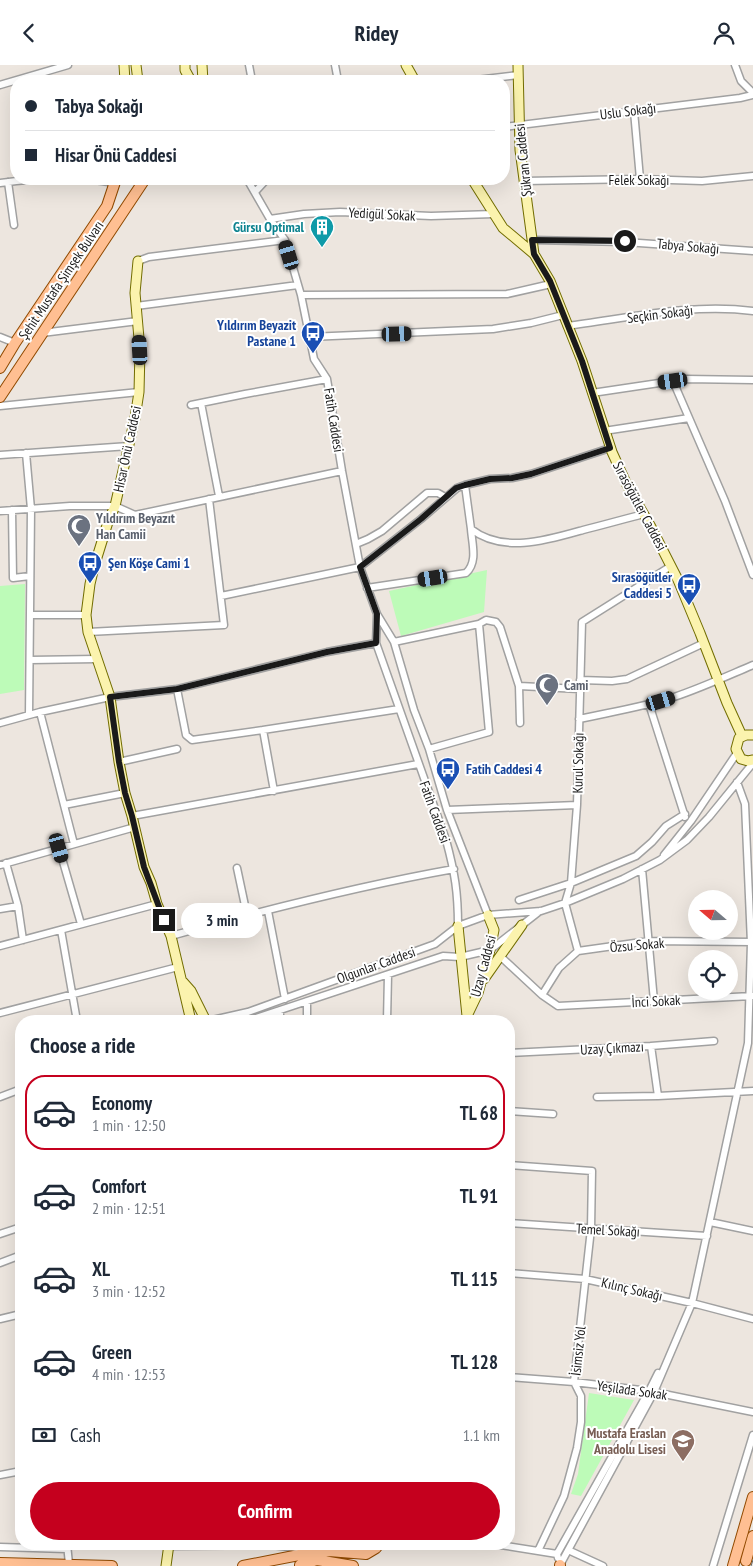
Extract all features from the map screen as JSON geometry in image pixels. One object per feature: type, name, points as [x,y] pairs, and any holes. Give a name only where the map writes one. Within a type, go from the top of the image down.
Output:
[{"type":"main road","name":"Şükran Caddesi","points":[[518,65],[520,150],[534,254]]},
{"type":"main road","name":"Şehit Mustafa Şimşek Bulvarı","points":[[0,368],[107,206],[114,185]]},
{"type":"main road","name":"Şehit Mustafa Şimşek Bulvarı","points":[[0,397],[140,185]]},
{"type":"main road","name":"Sırasöğütler Caddesi","points":[[476,185],[503,228],[534,254],[551,284],[582,361],[610,448],[627,485],[671,567],[704,643],[732,717],[742,736]]},
{"type":"main road","name":"Hisar Önü Caddesi","points":[[138,261],[135,293],[140,350],[139,392],[115,506],[94,567],[86,615],[88,632],[110,697],[125,793],[144,867],[157,904],[171,935],[189,1015]]},
{"type":"main road","points":[[753,735],[742,736],[737,741],[736,753],[744,760],[753,761]]},
{"type":"main road","name":"Uzay Caddesi","points":[[468,1015],[478,993],[494,930],[488,915]]},
{"type":"main road","points":[[480,985],[522,925]]},
{"type":"main road","name":"Uzay Caddesi","points":[[458,926],[467,1015]]},
{"type":"main road","name":"Hisar Önü Caddesi","points":[[181,980],[191,991],[204,1015]]},
{"type":"main road","points":[[732,1566],[753,1497]]},
{"type":"main road","points":[[746,1561],[753,1536]]},
{"type":"main road","points":[[166,1566],[168,1550]]},
{"type":"main road","points":[[243,1566],[329,1551],[366,1553],[372,1550]]},
{"type":"main road","points":[[300,1565],[317,1560],[353,1566]]},
{"type":"main road","points":[[2,1562],[112,1566]]},
{"type":"street","points":[[34,75],[68,65]]},
{"type":"street","points":[[735,65],[740,81],[753,94]]},
{"type":"street","points":[[510,76],[518,75]]},
{"type":"street","name":"Uslu Sokağı","points":[[510,126],[740,98],[753,94]]},
{"type":"street","points":[[634,111],[640,179]]},
{"type":"street","name":"Felek Sokağı","points":[[524,181],[640,179],[702,181],[753,176]]},
{"type":"street","points":[[0,183],[8,182],[14,225]]},
{"type":"street","name":"Fatih Caddesi","points":[[251,185],[285,241],[301,295],[314,359],[327,379],[360,567],[377,614],[394,642],[414,710],[429,749],[447,809],[488,915]]},
{"type":"street","points":[[255,192],[261,185]]},
{"type":"street","name":"Yedigül Sokak","points":[[270,219],[304,214],[340,212],[431,216],[494,214]]},
{"type":"street","name":"Tabya Sokağı","points":[[532,240],[625,241],[753,251]]},
{"type":"street","points":[[138,261],[150,257],[285,241]]},
{"type":"street","points":[[301,295],[507,294],[551,284]]},
{"type":"street","points":[[136,306],[298,285]]},
{"type":"street","name":"Seçkin Sokağı","points":[[567,326],[682,310],[710,308],[753,311]]},
{"type":"street","points":[[309,337],[486,330],[522,325],[563,315]]},
{"type":"street","points":[[42,333],[138,321]]},
{"type":"street","points":[[0,337],[15,343]]},
{"type":"street","points":[[191,405],[327,379]]},
{"type":"street","points":[[592,393],[686,379],[753,380]]},
{"type":"street","points":[[673,381],[728,509],[753,575]]},
{"type":"street","points":[[0,405],[139,392]]},
{"type":"street","points":[[201,403],[219,496]]},
{"type":"street","points":[[604,431],[689,418]]},
{"type":"street","points":[[0,455],[129,446]]},
{"type":"street","points":[[220,595],[360,567],[421,519],[456,488],[490,479],[523,476],[610,448]]},
{"type":"street","points":[[26,453],[31,509],[29,715]]},
{"type":"street","points":[[0,511],[70,505],[115,506],[136,515],[342,471]]},
{"type":"street","points":[[367,587],[466,573],[474,559],[465,485]]},
{"type":"street","points":[[356,544],[382,531],[427,493],[438,493],[444,497]]},
{"type":"street","points":[[88,632],[224,625],[209,499]]},
{"type":"street","points":[[12,510],[13,578],[30,576]]},
{"type":"street","points":[[471,529],[483,537],[494,541],[542,541],[644,514]]},
{"type":"street","name":"Kurul Sokağı","points":[[566,903],[571,883],[577,805],[582,622],[671,567]]},
{"type":"street","name":"Fatih Caddesi","points":[[377,614],[376,643],[454,869],[458,898],[458,926]]},
{"type":"street","points":[[30,615],[86,615]]},
{"type":"street","points":[[394,642],[490,620],[498,624],[519,686],[520,723]]},
{"type":"street","points":[[429,749],[489,732],[479,624]]},
{"type":"street","points":[[0,723],[40,712],[110,697],[177,689],[327,652],[376,643]]},
{"type":"street","points":[[580,680],[612,681],[627,679],[704,643]]},
{"type":"street","points":[[30,661],[97,659]]},
{"type":"street","points":[[579,719],[649,704],[689,692],[753,665]]},
{"type":"street","points":[[519,686],[580,689]]},
{"type":"street","points":[[177,689],[186,735],[192,740],[399,709]]},
{"type":"street","points":[[649,704],[688,825]]},
{"type":"street","points":[[40,712],[74,844]]},
{"type":"street","points":[[263,730],[274,791]]},
{"type":"street","points":[[119,762],[177,749]]},
{"type":"street","points":[[660,860],[688,825],[736,753]]},
{"type":"street","points":[[660,860],[687,840],[753,761]]},
{"type":"street","points":[[132,816],[418,764]]},
{"type":"street","points":[[560,1565],[652,1392],[692,1303],[748,1043],[752,943],[745,804],[737,782]]},
{"type":"street","points":[[64,805],[125,793]]},
{"type":"street","points":[[447,809],[577,805]]},
{"type":"street","points":[[520,900],[571,883],[636,856],[666,826],[685,814]]},
{"type":"street","points":[[24,940],[18,906],[3,864],[134,827]]},
{"type":"street","points":[[59,848],[81,924]]},
{"type":"street","name":"Olgunlar Caddesi","points":[[234,1015],[285,999],[435,943],[458,926],[488,915],[541,911],[566,903],[660,860]]},
{"type":"street","points":[[237,868],[247,915]]},
{"type":"street","points":[[171,935],[401,879],[454,869]]},
{"type":"street","points":[[642,869],[654,1001]]},
{"type":"street","points":[[500,956],[542,995],[559,968],[578,951],[566,903]]},
{"type":"street","points":[[0,946],[157,904]]},
{"type":"street","points":[[1,907],[18,906]]},
{"type":"street","points":[[268,911],[285,999]]},
{"type":"street","name":"Olgunlar Caddesi","points":[[265,1015],[443,956],[460,957],[490,950],[541,911]]},
{"type":"street","points":[[60,930],[76,1015]]},
{"type":"street","name":"Özsu Sokak","points":[[578,951],[649,941],[752,943]]},
{"type":"street","points":[[0,1013],[178,967]]},
{"type":"street","points":[[387,1015],[388,975]]},
{"type":"street","name":"İnci Sokak","points":[[542,995],[558,1007],[751,996]]},
{"type":"street","points":[[307,1001],[307,1015]]},
{"type":"street","points":[[280,1010],[280,1015]]},
{"type":"street","name":"Uzay Çıkmazı","points":[[515,1053],[714,1041]]},
{"type":"street","points":[[651,1046],[658,1096]]},
{"type":"street","points":[[0,1097],[15,1091]]},
{"type":"street","points":[[597,1097],[753,1091]]},
{"type":"street","points":[[515,1111],[553,1114]]},
{"type":"street","name":"İsimsiz Yol","points":[[515,1165],[592,1171],[591,1229],[574,1382],[581,1396],[581,1422],[577,1449],[564,1496],[538,1551]]},
{"type":"street","points":[[710,1222],[753,1231]]},
{"type":"street","name":"Temel Sokağı","points":[[515,1223],[707,1236]]},
{"type":"street","points":[[0,1234],[15,1229]]},
{"type":"street","points":[[0,1263],[15,1257]]},
{"type":"street","name":"Kılınç Sokağı","points":[[515,1273],[585,1279],[753,1319]]},
{"type":"street","points":[[0,1319],[15,1315]]},
{"type":"street","name":"Yeşilada Sokak","points":[[515,1377],[574,1382],[652,1392],[753,1412]]},
{"type":"street","points":[[560,1565],[557,1554],[652,1392]]},
{"type":"street","points":[[713,1566],[753,1435]]},
{"type":"street","points":[[0,1475],[15,1472]]},
{"type":"street","points":[[0,1547],[15,1547]]},
{"type":"street","points":[[515,1547],[557,1554]]},
{"type":"street","points":[[67,1550],[69,1564]]},
{"type":"street","points":[[320,1550],[329,1551]]},
{"type":"street","points":[[568,1550],[603,1566]]},
{"type":"green space","points":[[487,570],[484,612],[401,636],[389,591]]},
{"type":"green space","points":[[25,584],[24,690],[0,694],[0,586]]},
{"type":"green space","points":[[589,1393],[634,1400],[581,1496],[571,1494],[578,1474]]},
{"type":"tram line","points":[[751,1566],[753,1560]]},
{"type":"place","name":"Gürsu Optimal","points":[[322,248]]},
{"type":"place","name":"Yıldırım Beyazit Pastane 1","points":[[313,354]]},
{"type":"place","name":"Yıldırım Beyazıt Han Camii","points":[[79,547]]},
{"type":"place","name":"Şen Köşe Cami 1","points":[[90,584]]},
{"type":"place","name":"Sırasöğütler Caddesi 5","points":[[689,606]]},
{"type":"place","name":"Cami","points":[[547,706]]},
{"type":"place","name":"Fatih Caddesi 4","points":[[448,790]]},
{"type":"place","name":"Mustafa Eraslan Anadolu Lisesi","points":[[683,1462]]},
{"type":"route","points":[[164,920],[144,867],[125,793],[110,697],[177,689],[327,652],[376,643],[377,614],[360,567],[421,519],[444,497],[456,488],[465,485],[490,479],[512,478],[531,474],[610,448],[582,361],[550,281],[534,254],[532,240],[625,241]]}]
